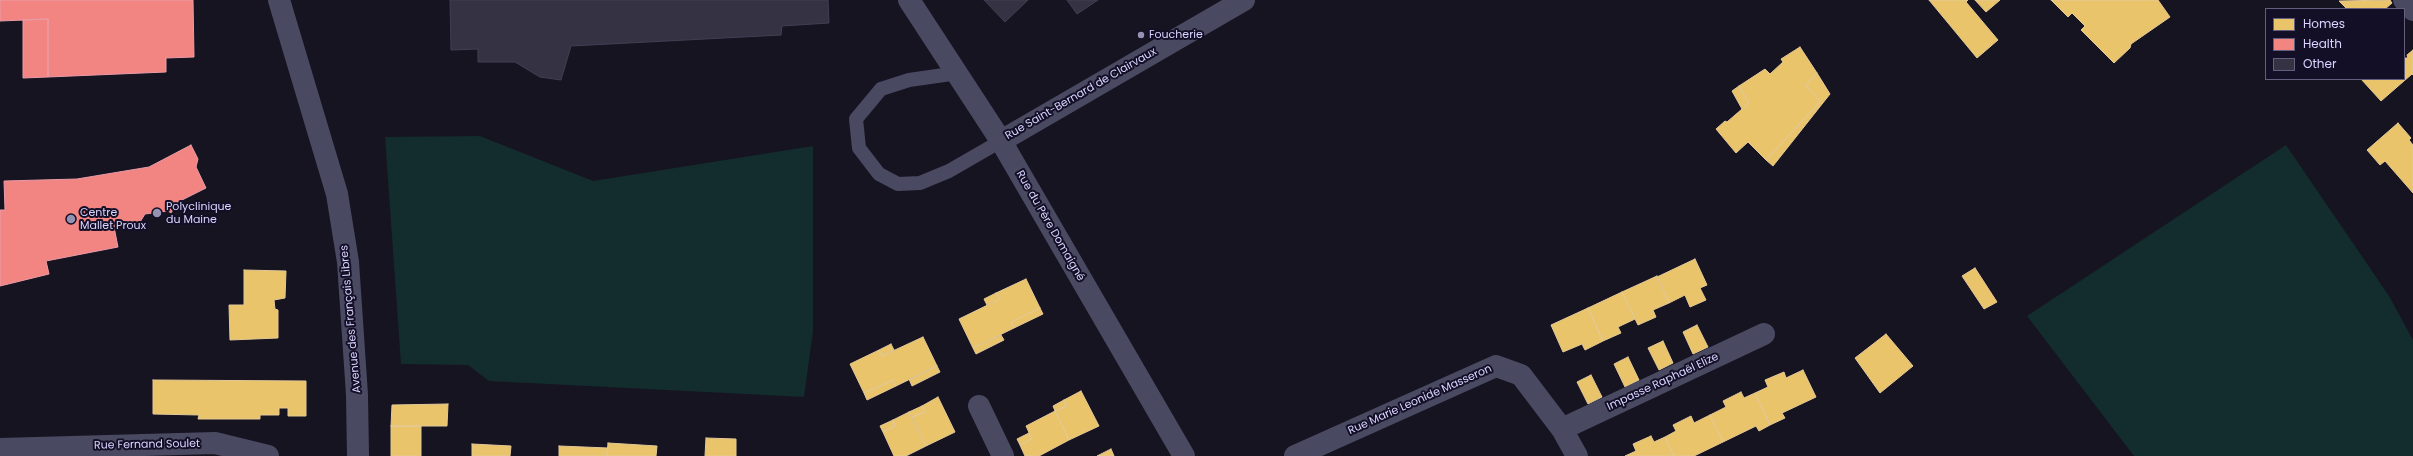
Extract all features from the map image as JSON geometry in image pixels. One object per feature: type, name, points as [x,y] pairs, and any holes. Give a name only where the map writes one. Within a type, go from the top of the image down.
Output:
[{"type":"street","name":"Avenue des Français Libres","points":[[279,0],[337,194],[348,262],[357,395],[358,456]]},
{"type":"street","name":"Rue du Père Domaigné","points":[[909,0],[1001,141],[1184,456]]},
{"type":"street","name":"Rue Saint-Bernard de Clairvaux","points":[[1001,141],[1244,0]]},
{"type":"street","points":[[2404,0],[2413,10]]},
{"type":"street","name":"Impasse Raphaël Elize","points":[[1562,429],[1764,334]]},
{"type":"street","name":"Rue Marie Leonide Masseron","points":[[1295,456],[1496,366],[1521,375],[1562,429],[1577,456]]},
{"type":"street","points":[[979,406],[1002,456]]},
{"type":"street","name":"Rue Fernand Soulet","points":[[0,448],[215,443],[268,456]]},
{"type":"lane","points":[[958,73],[909,80],[881,89],[856,119],[859,148],[879,174],[898,184],[920,183],[949,171],[1001,141]]},
{"type":"green space","points":[[480,136],[593,181],[813,146],[813,331],[804,397],[489,381],[468,365],[401,364],[385,137]]},
{"type":"green space","points":[[2286,145],[2389,296],[2413,340],[2413,456],[2134,456],[2027,316]]},
{"type":"building: Homes","points":[[1929,0],[1968,0],[1966,2],[1998,40],[1977,58]]},
{"type":"building: Homes","points":[[1975,0],[2000,0],[1986,12]]},
{"type":"building: Homes","points":[[2051,0],[2158,0],[2170,17],[2131,44],[2130,48],[2114,63],[2081,30],[2085,26],[2072,13],[2068,17]]},
{"type":"building: Homes","points":[[2390,0],[2392,3],[2386,8],[2346,8],[2339,1]]},
{"type":"building: Homes","points":[[1800,47],[1817,73],[1806,85],[1820,102],[1766,160],[1748,142],[1736,153],[1716,129],[1725,121],[1727,122],[1749,103],[1739,86],[1765,69],[1770,74],[1783,62],[1781,59]]},
{"type":"building: Homes","points":[[2413,50],[2413,75],[2412,74],[2381,101],[2362,80],[2405,80],[2405,58],[2408,58],[2407,55]]},
{"type":"building: Homes","points":[[1817,73],[1830,94],[1773,166],[1766,160],[1820,102],[1806,85]]},
{"type":"building: Homes","points":[[1739,86],[1749,103],[1742,109],[1732,91]]},
{"type":"building: Homes","points":[[2398,123],[2411,138],[2409,140],[2413,145],[2413,193],[2385,161],[2380,165],[2367,150]]},
{"type":"building: Homes","points":[[1695,259],[1707,285],[1700,288],[1706,300],[1690,307],[1685,295],[1669,303],[1657,277]]},
{"type":"building: Homes","points":[[1975,268],[1997,302],[1984,309],[1962,276]]},
{"type":"building: Homes","points":[[244,270],[286,271],[285,298],[274,300],[275,309],[278,310],[278,338],[230,340],[229,305],[244,305]]},
{"type":"building: Homes","points":[[1657,276],[1669,303],[1653,310],[1656,317],[1638,325],[1622,292]]},
{"type":"building: Homes","points":[[1026,279],[1040,308],[1011,322],[1014,328],[973,348],[959,319],[1000,299],[996,293]]},
{"type":"building: Homes","points":[[1622,292],[1635,319],[1618,327],[1621,333],[1603,341],[1588,308]]},
{"type":"building: Homes","points":[[996,293],[1000,299],[987,305],[984,299]]},
{"type":"building: Homes","points":[[1040,308],[1043,314],[1014,328],[1011,322]]},
{"type":"building: Homes","points":[[1588,308],[1603,341],[1585,350],[1582,344],[1563,352],[1551,325]]},
{"type":"building: Homes","points":[[1697,325],[1708,347],[1693,354],[1683,332]]},
{"type":"building: Homes","points":[[1886,334],[1913,366],[1880,393],[1855,358]]},
{"type":"building: Homes","points":[[1001,335],[1004,340],[976,354],[973,348]]},
{"type":"building: Homes","points":[[923,337],[937,366],[896,386],[893,380],[864,393],[850,364],[879,350],[882,356]]},
{"type":"building: Homes","points":[[1663,341],[1673,363],[1659,370],[1648,348]]},
{"type":"building: Homes","points":[[891,344],[894,350],[882,356],[879,350]]},
{"type":"building: Homes","points":[[1628,357],[1639,380],[1625,387],[1614,364]]},
{"type":"building: Homes","points":[[937,366],[940,372],[912,386],[909,379]]},
{"type":"building: Homes","points":[[1803,370],[1816,397],[1782,413],[1785,418],[1770,425],[1755,393],[1768,387],[1765,380],[1784,372],[1786,378]]},
{"type":"building: Homes","points":[[1591,375],[1602,397],[1588,404],[1577,382]]},
{"type":"building: Homes","points":[[153,380],[306,381],[306,416],[288,416],[288,408],[279,408],[279,415],[260,415],[260,419],[198,419],[199,415],[153,414]]},
{"type":"building: Homes","points":[[893,380],[896,386],[867,400],[864,393]]},
{"type":"building: Homes","points":[[1081,391],[1099,426],[1069,440],[1055,411],[1067,406],[1064,400]]},
{"type":"building: Homes","points":[[1741,392],[1744,398],[1755,393],[1770,425],[1759,431],[1756,426],[1723,442],[1710,415],[1726,407],[1723,401]]},
{"type":"building: Homes","points":[[938,397],[955,432],[926,446],[912,417],[925,412],[922,406]]},
{"type":"building: Homes","points":[[1064,400],[1067,406],[1055,411],[1053,406]]},
{"type":"building: Homes","points":[[448,404],[447,426],[391,426],[392,405]]},
{"type":"building: Homes","points":[[922,406],[925,412],[912,417],[909,412]]},
{"type":"building: Homes","points":[[1055,411],[1069,440],[1039,456],[1025,456],[1020,445],[1032,439],[1026,426]]},
{"type":"building: Homes","points":[[909,412],[926,446],[906,456],[894,456],[883,432],[895,426],[893,420]]},
{"type":"building: Homes","points":[[1710,415],[1723,442],[1694,456],[1674,456],[1665,437],[1676,431],[1673,425],[1691,416],[1694,423]]},
{"type":"building: Homes","points":[[893,420],[895,426],[883,432],[880,426]]},
{"type":"building: Homes","points":[[391,426],[421,426],[421,456],[391,456]]},
{"type":"building: Homes","points":[[1029,433],[1032,439],[1020,445],[1017,439]]},
{"type":"building: Homes","points":[[1651,436],[1654,442],[1665,437],[1674,456],[1625,456],[1636,451],[1633,444]]},
{"type":"building: Homes","points":[[706,438],[736,439],[736,456],[705,456]]},
{"type":"building: Homes","points":[[608,443],[657,446],[656,456],[607,456]]},
{"type":"building: Homes","points":[[472,444],[511,446],[510,456],[472,456]]},
{"type":"building: Homes","points":[[559,446],[608,448],[607,456],[559,456]]},
{"type":"building: Homes","points":[[1111,449],[1114,456],[1097,456]]},
{"type":"building: Health","points":[[0,0],[193,0],[194,57],[166,58],[166,72],[48,77],[48,19],[0,21]]},
{"type":"building: Health","points":[[48,19],[48,77],[23,78],[23,20]]},
{"type":"building: Health","name":"Centre Mallet Proux","points":[[191,145],[198,159],[196,167],[206,188],[178,202],[171,213],[168,211],[145,214],[140,222],[114,227],[118,247],[46,261],[49,274],[0,286],[0,210],[5,210],[4,181],[77,179],[149,167]]},
{"type":"building: Other","points":[[450,0],[828,0],[829,23],[782,26],[781,35],[571,46],[561,80],[540,77],[515,62],[478,62],[478,49],[451,50]]},
{"type":"building: Other","points":[[984,0],[1028,0],[1005,22]]},
{"type":"building: Other","points":[[1067,0],[1098,0],[1077,14]]},
{"type":"place","name":"Foucherie","points":[[1141,35]]},
{"type":"place","name":"Polyclinique du Maine","points":[[157,213]]},
{"type":"place","name":"Centre Mallet Proux","points":[[71,219]]}]
